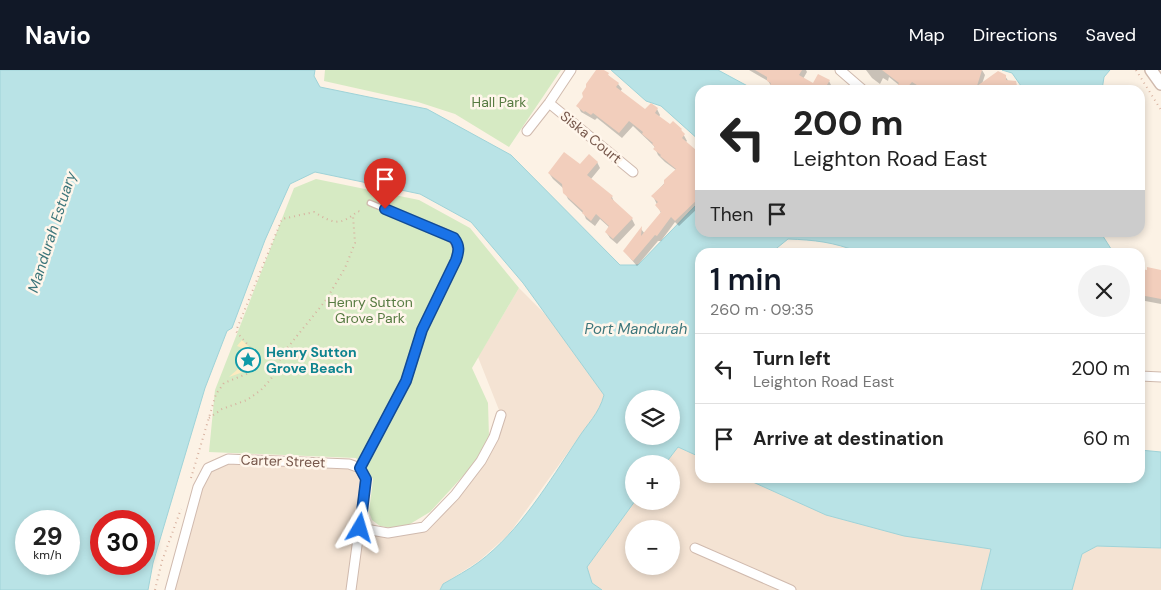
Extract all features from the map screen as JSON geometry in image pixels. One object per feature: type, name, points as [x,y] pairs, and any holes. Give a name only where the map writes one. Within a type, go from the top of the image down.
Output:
[{"type":"street","points":[[527,131],[571,70]]},
{"type":"street","points":[[840,70],[857,85]]},
{"type":"street","points":[[1151,70],[1161,84]]},
{"type":"street","name":"Siska Court","points":[[549,103],[632,172]]},
{"type":"street","points":[[351,590],[366,479],[360,468],[406,381],[422,330],[459,250],[454,238],[428,227]]},
{"type":"street","points":[[1145,376],[1161,377]]},
{"type":"street","points":[[360,528],[388,533],[424,527],[455,495],[481,461],[494,437],[502,415]]},
{"type":"street","name":"Carter Street","points":[[170,590],[198,487],[208,468],[228,459],[349,464],[360,468]]},
{"type":"street","points":[[695,548],[791,590]]},
{"type":"lane","points":[[370,203],[428,227]]},
{"type":"path","points":[[1136,70],[1161,110]]},
{"type":"path","points":[[191,479],[216,394],[224,383],[249,373],[254,364],[251,347],[236,331],[282,219],[314,212],[324,218],[339,222],[353,216],[358,211],[361,212]]},
{"type":"path","points":[[209,418],[222,408],[247,400],[271,380],[284,352],[326,300],[345,268],[355,243],[353,216]]},
{"type":"path","points":[[155,590],[162,561],[182,507]]},
{"type":"shaded area","points":[[519,288],[547,316],[604,395],[600,408],[509,534],[479,561],[443,584],[440,590],[175,590],[203,484],[209,473],[229,463],[347,469],[360,477],[362,487],[354,532],[375,536],[397,537],[415,533],[424,527],[481,461],[501,415],[478,357]]},
{"type":"shaded area","points":[[678,447],[695,455],[695,483],[756,483],[834,517],[886,531],[991,549],[981,590],[602,590],[592,583],[587,567],[628,510],[680,510],[680,455],[672,455]]},
{"type":"shaded area","points":[[1097,546],[1161,548],[1161,590],[1072,590],[1082,554]]},
{"type":"green space","name":"Hall Park","points":[[325,70],[561,70],[509,147],[455,114],[418,102],[324,81]]},
{"type":"green space","name":"Henry Sutton Grove Park","points":[[316,179],[419,200],[470,228],[519,288],[472,368],[488,403],[489,437],[473,465],[430,512],[410,524],[392,528],[380,526],[372,520],[369,512],[373,479],[356,458],[209,452],[215,390],[294,188]]},
{"type":"sand","name":"Henry Sutton Grove Beach","points":[[242,340],[250,348],[253,363],[246,371],[229,377],[242,365],[244,358],[242,348],[237,346]]},
{"type":"water","points":[[0,70],[315,70],[314,76],[320,87],[427,109],[511,155],[620,265],[638,265],[695,206],[695,237],[1104,237],[1110,248],[847,248],[824,242],[788,239],[777,248],[695,248],[695,455],[678,447],[672,455],[625,455],[625,510],[628,510],[587,567],[592,583],[602,590],[440,590],[443,584],[475,565],[494,550],[521,521],[596,413],[604,395],[523,283],[471,222],[420,194],[315,172],[290,184],[265,240],[232,328],[227,331],[205,388],[155,556],[155,510],[90,510],[90,575],[151,575],[148,590],[0,590]]},
{"type":"water","points":[[611,70],[718,70],[746,85],[695,85],[695,137],[661,106],[646,101]]},
{"type":"water","points":[[1002,70],[1110,70],[1104,77],[1103,85],[1020,85],[1012,73]]},
{"type":"water","points":[[1145,450],[1161,452],[1161,548],[1097,546],[1082,554],[1072,590],[981,590],[991,549],[904,536],[826,515],[755,483],[1145,483]]},
{"type":"building","points":[[596,70],[604,70],[619,83],[616,87],[645,109],[651,103],[658,108],[655,113],[670,124],[673,121],[685,134],[682,138],[695,149],[695,202],[675,221],[671,217],[657,236],[655,235],[633,261],[623,251],[642,226],[641,236],[661,212],[655,205],[658,202],[651,196],[676,169],[653,149],[655,147],[653,143],[629,121],[619,133],[593,113],[591,115],[576,106],[583,97],[582,93]]},
{"type":"building","points":[[755,70],[802,70],[799,75],[813,83],[818,74],[830,80],[827,85],[770,85],[771,83],[767,81],[767,77]]},
{"type":"building","points":[[882,70],[982,70],[977,85],[917,85],[912,82],[909,85],[898,85],[899,83]]},
{"type":"building","points":[[998,71],[1006,75],[1006,80],[1016,81],[1017,85],[978,85]]},
{"type":"building","points":[[564,152],[580,164],[589,154],[598,162],[587,175],[613,196],[611,198],[633,218],[613,239],[605,232],[609,226],[596,214],[591,221],[563,193],[562,184],[548,173]]},
{"type":"building","points":[[1147,267],[1161,270],[1161,299],[1145,296],[1145,270],[1147,270]]},
{"type":"place","name":"Henry Sutton Grove Beach","points":[[248,360]]},
{"type":"route","points":[[360,528],[366,479],[360,468],[406,381],[422,330],[459,250],[454,238],[385,209]]},
{"type":"water label","name":"Mandurah Estuary","points":[[52,232]]},
{"type":"water label","name":"Port Mandurah","points":[[636,329]]}]
